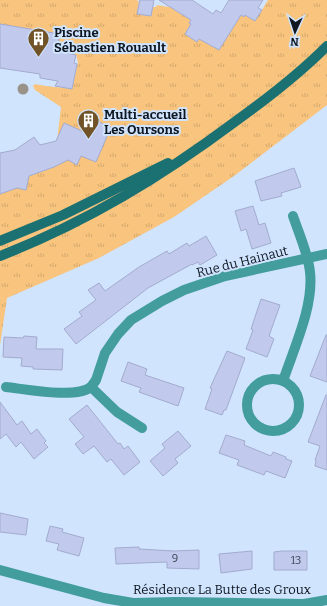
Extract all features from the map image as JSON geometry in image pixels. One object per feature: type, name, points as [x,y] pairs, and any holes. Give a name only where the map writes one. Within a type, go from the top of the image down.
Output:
[{"type":"main road","points":[[0,256],[42,239],[109,205],[144,185],[210,140],[271,95],[327,46]]},
{"type":"main road","points":[[0,241],[63,215],[210,140]]},
{"type":"main road","points":[[0,233],[116,189]]},
{"type":"street","points":[[283,380],[310,294],[310,270],[293,216]]},
{"type":"street","name":"Rue du Hainaut","points":[[91,387],[96,380],[105,352],[118,334],[131,320],[144,311],[162,301],[204,283],[246,271],[327,254]]},
{"type":"street","points":[[271,379],[283,380],[296,392],[299,409],[296,417],[284,429],[266,431],[251,421],[247,412],[246,404],[248,396],[258,382],[271,379]]},
{"type":"street","points":[[6,387],[75,392],[88,390],[91,387],[117,412],[142,428]]},
{"type":"street","name":"Résidence La Butte des Groux","points":[[0,570],[104,598],[133,603],[176,602],[304,604],[327,600]]},
{"type":"green space","points":[[0,0],[137,0],[139,2],[137,14],[151,16],[153,7],[156,7],[157,5],[175,8],[174,10],[191,20],[189,23],[191,24],[185,34],[197,42],[201,35],[204,37],[202,41],[219,50],[241,15],[244,17],[245,15],[255,21],[268,0],[327,0],[327,105],[234,176],[174,217],[99,258],[7,298],[0,345],[0,193],[19,187],[30,175],[54,167],[61,107],[35,90],[33,86],[35,84],[72,89],[78,62],[76,55],[57,51],[59,34],[0,24]]},
{"type":"building","points":[[140,0],[154,0],[151,16],[137,14]]},
{"type":"building","points":[[159,0],[192,0],[213,14],[216,10],[221,13],[229,0],[263,0],[258,8],[262,10],[255,21],[245,15],[244,17],[241,15],[219,50],[199,39],[197,42],[185,34],[191,24],[189,23],[191,20]]},
{"type":"building","name":"Piscine Sébastien Rouault","points":[[0,24],[60,34],[57,51],[76,55],[74,63],[77,64],[72,89],[55,86],[58,81],[40,78],[40,74],[0,68]]},
{"type":"building","points":[[97,121],[111,127],[96,162],[81,156],[77,165],[68,160],[29,176],[26,190],[17,188],[0,194],[0,153],[15,150],[34,137],[40,145],[56,141],[64,123],[91,135]]},
{"type":"building","points":[[294,168],[301,187],[281,193],[282,196],[261,201],[255,181]]},
{"type":"building","points":[[253,206],[259,225],[265,223],[271,243],[252,249],[246,229],[241,231],[235,211]]},
{"type":"building","points":[[206,236],[217,255],[200,265],[198,262],[192,264],[148,288],[76,344],[64,329],[82,316],[79,312],[96,300],[88,290],[99,283],[105,291],[139,267],[167,251],[169,254],[187,243],[189,246]]},
{"type":"building","points":[[261,299],[280,305],[269,336],[274,339],[267,357],[246,349],[253,330],[251,329]]},
{"type":"building","points":[[327,335],[327,382],[310,376]]},
{"type":"building","points":[[24,336],[37,337],[36,349],[63,349],[62,370],[33,369],[33,367],[21,366],[22,358],[3,357],[4,337],[23,338]]},
{"type":"building","points":[[227,351],[245,358],[226,410],[224,410],[222,415],[205,409],[212,389],[210,388]]},
{"type":"building","points":[[128,362],[147,369],[145,375],[184,388],[178,406],[139,392],[141,388],[121,381]]},
{"type":"building","points":[[326,395],[327,470],[315,466],[315,460],[320,446],[308,442]]},
{"type":"building","points":[[0,402],[17,425],[22,421],[31,434],[37,429],[46,441],[44,443],[48,447],[34,459],[21,442],[16,447],[6,434],[0,439]]},
{"type":"building","points":[[87,405],[118,444],[120,443],[124,449],[128,446],[140,462],[124,475],[111,459],[107,462],[94,446],[83,454],[75,444],[84,437],[69,419]]},
{"type":"building","points":[[178,431],[191,446],[175,459],[178,463],[163,476],[150,461],[165,448],[162,444]]},
{"type":"building","points":[[226,435],[245,441],[244,445],[271,456],[273,452],[292,461],[285,478],[266,471],[264,475],[237,465],[239,460],[219,453]]},
{"type":"building","points":[[0,513],[28,519],[26,535],[0,532]]},
{"type":"building","points":[[50,526],[63,529],[62,532],[84,538],[79,556],[57,550],[59,544],[46,541]]},
{"type":"building","points":[[139,547],[139,549],[174,551],[199,550],[199,569],[167,568],[167,562],[116,564],[115,548]]},
{"type":"building","points":[[252,551],[252,569],[221,573],[219,554]]},
{"type":"building","points":[[307,551],[307,570],[274,570],[274,552]]},
{"type":"place","name":"Piscine Sébastien Rouault","points":[[38,58]]},
{"type":"place","name":"Multi-accueil Les Oursons","points":[[88,140]]}]
